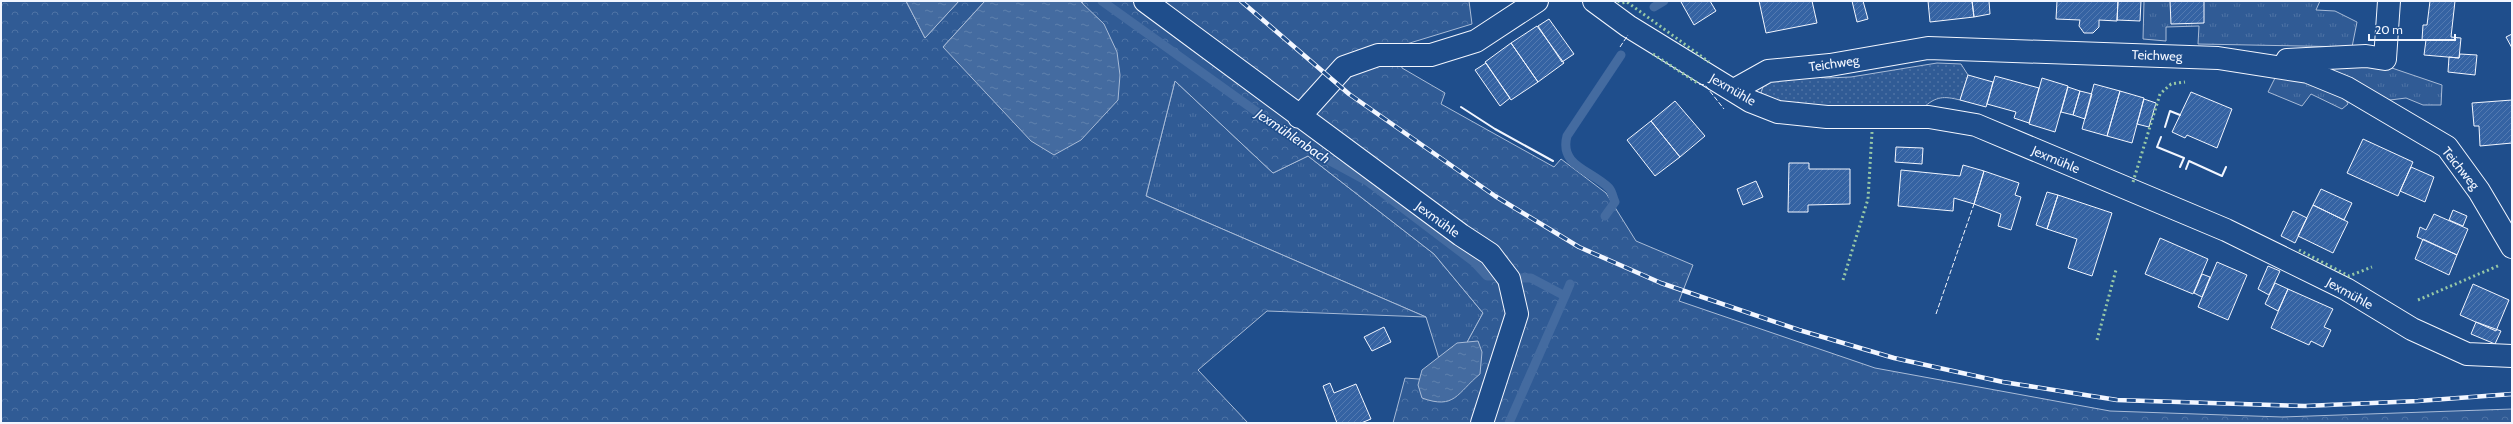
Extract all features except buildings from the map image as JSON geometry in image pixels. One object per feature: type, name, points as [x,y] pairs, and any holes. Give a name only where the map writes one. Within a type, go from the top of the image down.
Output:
[{"type":"street","points":[[1299,117],[1344,67],[1378,55],[1431,55],[1476,41],[1536,1]]},
{"type":"street","name":"Jexmühle","points":[[1594,1],[1628,26],[1750,101],[1778,112],[1827,117],[1929,117],[1976,125],[2226,230],[2346,289],[2412,329],[2467,354],[2512,356]]},
{"type":"street","points":[[2231,60],[2302,60],[2366,56],[2385,59],[2389,1]]},
{"type":"street","name":"Jexmühle","points":[[1150,6],[1299,117],[1461,235],[1490,254],[1509,279],[1517,314],[1482,423]]},
{"type":"street","name":"Teichweg","points":[[1734,90],[1768,72],[1830,65],[1928,48],[2094,52],[2231,60],[2308,72],[2347,88],[2447,147],[2480,191],[2512,247]]},
{"type":"green space","points":[[1,1],[906,1],[925,38],[959,1],[985,1],[943,47],[1083,3],[1080,1],[1469,1],[1472,24],[1400,46],[1402,68],[1445,93],[1441,104],[1554,167],[1561,159],[1606,193],[1636,241],[1693,265],[1679,301],[1875,368],[2110,411],[2282,417],[2512,409],[2512,423],[1393,423],[1405,378],[1446,381],[1483,313],[1434,254],[1308,156],[1273,173],[1175,81],[1146,196],[1426,317],[1267,311],[1198,370],[1248,423],[1,423]]},
{"type":"green space","points":[[2144,1],[2320,1],[2316,10],[2335,11],[2357,22],[2352,47],[2198,44],[2199,26],[2166,27],[2166,41],[2143,39]]},
{"type":"green space","points":[[1937,63],[1961,64],[1968,75],[1960,100],[1940,98],[1932,101],[1923,108],[1799,109],[1767,102],[1761,92],[1765,82],[1805,75],[1826,78],[1851,77]]},
{"type":"green space","points":[[2386,66],[2442,85],[2441,105],[2423,105],[2406,98],[2382,101],[2326,68]]},
{"type":"green space","points":[[2301,77],[2344,96],[2348,104],[2342,109],[2311,94],[2302,106],[2268,92],[2275,78]]},
{"type":"green space","points":[[1175,81],[1273,173],[1308,156],[1434,254],[1483,313],[1446,381],[1426,317],[1146,196]]},
{"type":"water","points":[[906,1],[959,1],[925,38]]},
{"type":"water","points":[[985,1],[1080,1],[1104,24],[1117,52],[1120,75],[1118,100],[1081,140],[1054,155],[1031,141],[943,47]]},
{"type":"water","points":[[1478,341],[1482,352],[1480,374],[1455,398],[1449,401],[1433,401],[1422,398],[1418,385],[1422,370],[1457,343]]},
{"type":"waterway","name":"Jexmühlenbach","points":[[1102,1],[1310,150],[1367,181],[1474,262],[1487,276],[1504,276]]},
{"type":"waterway","name":"Jexmühlenbach","points":[[1654,7],[1664,1]]},
{"type":"waterway","name":"Jexmühlenbach","points":[[1605,216],[1615,202],[1610,189],[1572,161],[1566,146],[1567,136],[1621,55]]},
{"type":"waterway","name":"Jexmühlenbach","points":[[1518,278],[1531,278],[1565,296],[1570,284]]},
{"type":"waterway","points":[[1509,423],[1565,296]]},
{"type":"railway","points":[[1241,1],[1349,94],[1495,196],[1579,247],[1661,283],[1799,330],[1894,358],[2003,382],[2117,400],[2305,406],[2418,401],[2512,394]]},
{"type":"hedge","points":[[1618,1],[1621,3],[1627,2],[1709,62]]},
{"type":"hedge","points":[[1653,54],[1699,84]]},
{"type":"hedge","points":[[2133,182],[2160,94],[2171,84],[2185,82]]},
{"type":"hedge","points":[[1843,280],[1868,199],[1872,132]]},
{"type":"hedge","points":[[2299,250],[2349,276],[2372,267]]},
{"type":"hedge","points":[[2418,300],[2500,265]]},
{"type":"hedge","points":[[2097,340],[2116,270]]},
{"type":"fence","points":[[1620,47],[1628,35]]},
{"type":"fence","points":[[1699,84],[1705,85],[1724,109]]},
{"type":"fence","points":[[1936,314],[1974,204]]},
{"type":"wall","points":[[1461,107],[1495,129],[1553,161]]},
{"type":"wall","points":[[2165,127],[2170,111],[2180,115]]},
{"type":"wall","points":[[2161,137],[2157,147],[2184,158],[2180,167]]},
{"type":"wall","points":[[2186,169],[2189,161],[2222,176],[2226,167]]}]
